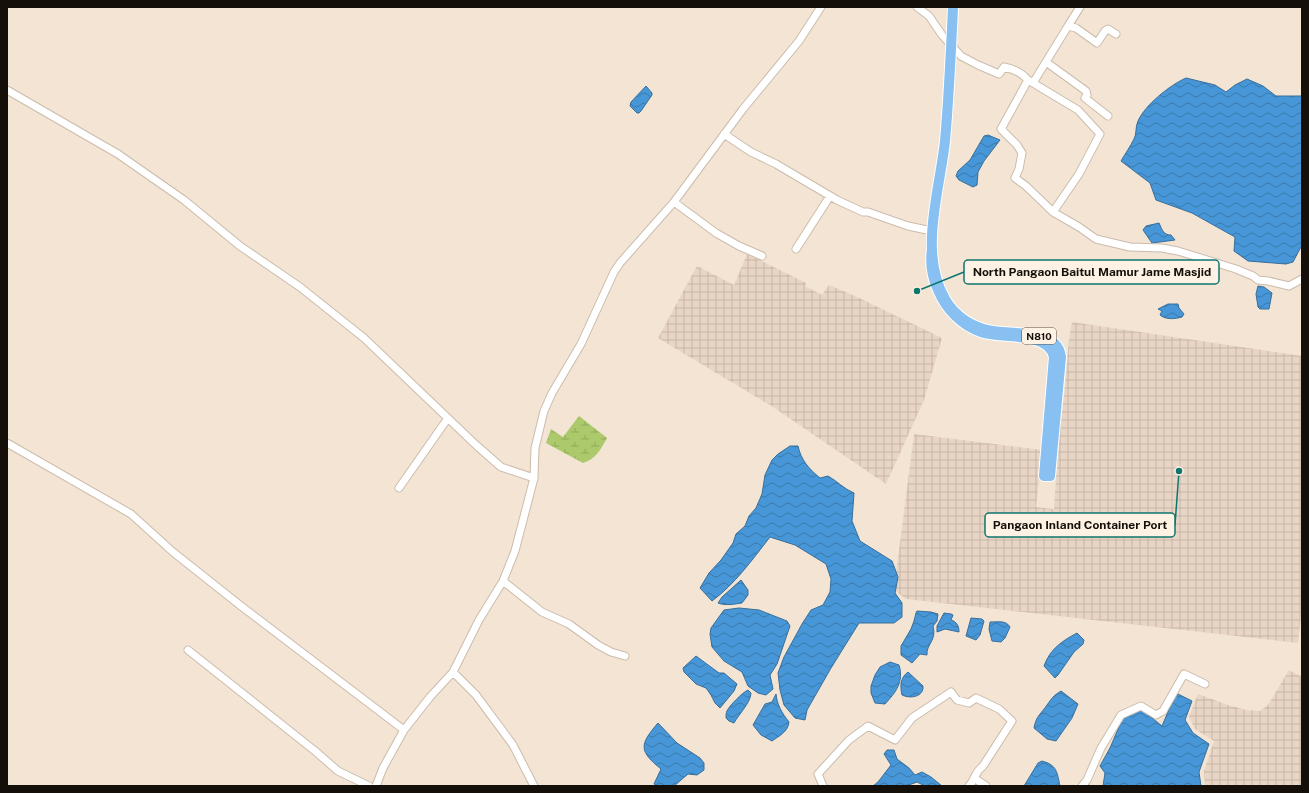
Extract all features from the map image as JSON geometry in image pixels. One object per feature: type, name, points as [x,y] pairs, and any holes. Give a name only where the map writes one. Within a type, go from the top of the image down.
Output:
[{"type":"highway","name":"N810","points":[[953,7],[945,141],[932,230],[932,272],[938,290],[949,309],[959,319],[981,332],[1035,339],[1044,342],[1051,349],[1054,357],[1044,476],[1050,476],[1061,358],[1059,350],[1055,344],[1042,336],[986,330],[966,323]]},
{"type":"street","points":[[376,786],[383,768],[404,730],[430,697],[453,672],[479,620],[503,582],[515,551],[534,478],[535,448],[544,411],[552,393],[582,344],[614,272],[620,263],[674,202],[743,109],[799,41],[821,7]]},
{"type":"street","points":[[917,7],[929,16],[942,35],[961,56],[978,66],[999,74],[1004,67],[1014,68],[1023,74],[1030,82],[1078,110],[1100,134],[1078,174],[1053,212]]},
{"type":"street","points":[[1080,7],[1046,62],[1030,82],[1001,130],[1017,145],[1022,153],[1019,169],[1015,178],[1026,186],[1053,212],[1096,239],[1130,248],[1162,248],[1178,250],[1236,269],[1253,276],[1258,280],[1268,280],[1289,286],[1302,278]]},
{"type":"street","points":[[1068,26],[1076,28],[1097,43],[1108,29],[1116,34]]},
{"type":"street","points":[[1046,62],[1086,91],[1087,95],[1085,98],[1108,116]]},
{"type":"street","points":[[7,90],[118,154],[184,200],[240,246],[300,287],[364,338],[501,467],[534,478]]},
{"type":"street","points":[[724,134],[751,152],[776,164],[830,196],[863,212],[868,212],[908,226],[932,230]]},
{"type":"street","points":[[796,249],[830,196]]},
{"type":"street","points":[[674,202],[716,233],[739,246],[762,256]]},
{"type":"street","points":[[399,488],[448,418]]},
{"type":"street","points":[[7,443],[131,514],[164,544],[241,606],[404,730]]},
{"type":"street","points":[[503,582],[542,612],[568,624],[598,645],[611,652],[624,656]]},
{"type":"street","points":[[188,650],[309,746],[338,771],[369,786]]},
{"type":"street","points":[[453,672],[476,695],[513,745],[534,786]]},
{"type":"street","points":[[1082,786],[1087,780],[1101,748],[1121,715],[1141,706],[1156,715],[1163,711],[1184,674],[1205,684]]},
{"type":"street","points":[[823,786],[818,774],[849,740],[868,726],[895,740],[912,718],[951,692],[957,700],[969,703],[976,698],[999,709],[1012,721],[984,766],[977,770],[969,786]]},
{"type":"street","points":[[974,778],[986,786]]},
{"type":"shaded area","points":[[747,254],[806,283],[805,286],[822,295],[829,285],[942,338],[924,400],[886,484],[770,405],[658,338],[697,266],[734,285]]},
{"type":"shaded area","points":[[1072,322],[1302,356],[1302,607],[1298,643],[906,599],[894,590],[914,434],[1042,450],[1036,507],[1054,509],[1059,433]]},
{"type":"shaded area","points":[[1289,670],[1302,677],[1302,786],[1205,786],[1204,771],[1214,741],[1195,729],[1189,717],[1198,694],[1246,710],[1260,711],[1268,705]]},
{"type":"green space","points":[[579,416],[607,438],[595,456],[583,463],[546,443],[551,429],[563,437]]},
{"type":"water","points":[[1186,78],[1215,85],[1226,92],[1235,85],[1247,79],[1263,86],[1276,96],[1302,96],[1302,245],[1293,262],[1286,264],[1248,261],[1234,251],[1235,237],[1192,213],[1156,200],[1150,183],[1121,161],[1134,139],[1141,115],[1152,102],[1166,90]]},
{"type":"water","points":[[646,86],[652,95],[641,111],[637,113],[630,106],[631,102]]},
{"type":"water","points":[[988,135],[1000,140],[984,161],[978,172],[977,185],[973,187],[959,180],[956,176],[958,171],[970,160],[984,136]]},
{"type":"water","points":[[1159,223],[1164,233],[1171,235],[1175,240],[1152,243],[1143,230],[1146,226]]},
{"type":"water","points":[[1258,286],[1264,287],[1272,293],[1269,309],[1260,309],[1258,307],[1256,294]]},
{"type":"water","points":[[1168,304],[1178,304],[1179,308],[1184,314],[1182,317],[1171,319],[1160,315],[1162,311],[1158,309]]},
{"type":"water","points":[[790,446],[798,446],[801,456],[806,464],[820,478],[828,476],[854,493],[852,521],[860,541],[892,561],[898,577],[895,593],[902,603],[902,617],[894,623],[859,623],[807,710],[805,720],[795,718],[784,705],[778,673],[784,657],[802,624],[811,610],[823,605],[830,592],[831,579],[826,564],[795,545],[770,537],[736,579],[712,601],[700,588],[709,573],[721,560],[733,543],[736,534],[745,526],[749,516],[756,508],[762,494],[765,475],[772,460]]},
{"type":"water","points":[[741,580],[748,590],[748,595],[742,603],[727,605],[718,603],[722,597]]},
{"type":"water","points":[[739,608],[759,610],[787,621],[790,626],[777,664],[770,675],[773,689],[766,695],[758,693],[748,686],[742,672],[724,661],[712,647],[710,634],[711,628],[724,610]]},
{"type":"water","points":[[917,611],[938,614],[937,621],[933,626],[934,635],[928,648],[927,655],[920,654],[912,663],[901,655],[901,646],[911,629]]},
{"type":"water","points":[[944,613],[953,615],[951,620],[957,624],[959,632],[945,629],[937,632],[937,626]]},
{"type":"water","points":[[971,618],[982,619],[984,621],[980,635],[976,640],[966,636]]},
{"type":"water","points":[[990,622],[1004,622],[1010,627],[1005,638],[1001,642],[992,641],[989,629]]},
{"type":"water","points":[[1077,633],[1084,640],[1083,644],[1074,652],[1055,678],[1044,666],[1057,646]]},
{"type":"water","points":[[696,656],[719,673],[724,673],[737,684],[734,691],[720,708],[715,703],[706,688],[696,684],[684,672],[683,668]]},
{"type":"water","points":[[890,662],[899,665],[900,682],[896,691],[885,704],[875,703],[871,693],[871,686],[875,675],[880,667]]},
{"type":"water","points":[[908,672],[923,686],[923,690],[919,695],[909,697],[902,695],[901,682],[905,674]]},
{"type":"water","points":[[748,690],[751,693],[747,704],[734,723],[729,721],[726,718],[728,709]]},
{"type":"water","points":[[1061,691],[1078,704],[1072,718],[1056,741],[1047,739],[1034,728],[1039,715],[1053,697]]},
{"type":"water","points":[[1176,693],[1192,701],[1185,720],[1193,733],[1209,744],[1199,772],[1201,786],[1103,786],[1105,773],[1100,766],[1110,748],[1124,715],[1141,709],[1162,726]]},
{"type":"water","points":[[776,694],[780,709],[789,722],[785,731],[772,741],[761,735],[753,725],[765,704],[772,702]]},
{"type":"water","points":[[658,723],[677,743],[700,758],[704,763],[704,770],[697,775],[688,774],[674,786],[657,786],[654,784],[661,769],[649,757],[644,748],[647,737]]},
{"type":"water","points":[[887,750],[894,750],[897,759],[909,768],[915,775],[922,772],[942,786],[925,786],[917,782],[901,786],[873,786],[891,765],[884,754]]},
{"type":"water","points":[[1042,761],[1051,765],[1056,770],[1060,786],[1024,786],[1038,763]]},
{"type":"place","name":"North Pangaon Baitul Mamur Jame Masjid","points":[[917,291]]},
{"type":"place","name":"Pangaon Inland Container Port","points":[[1179,471]]}]
